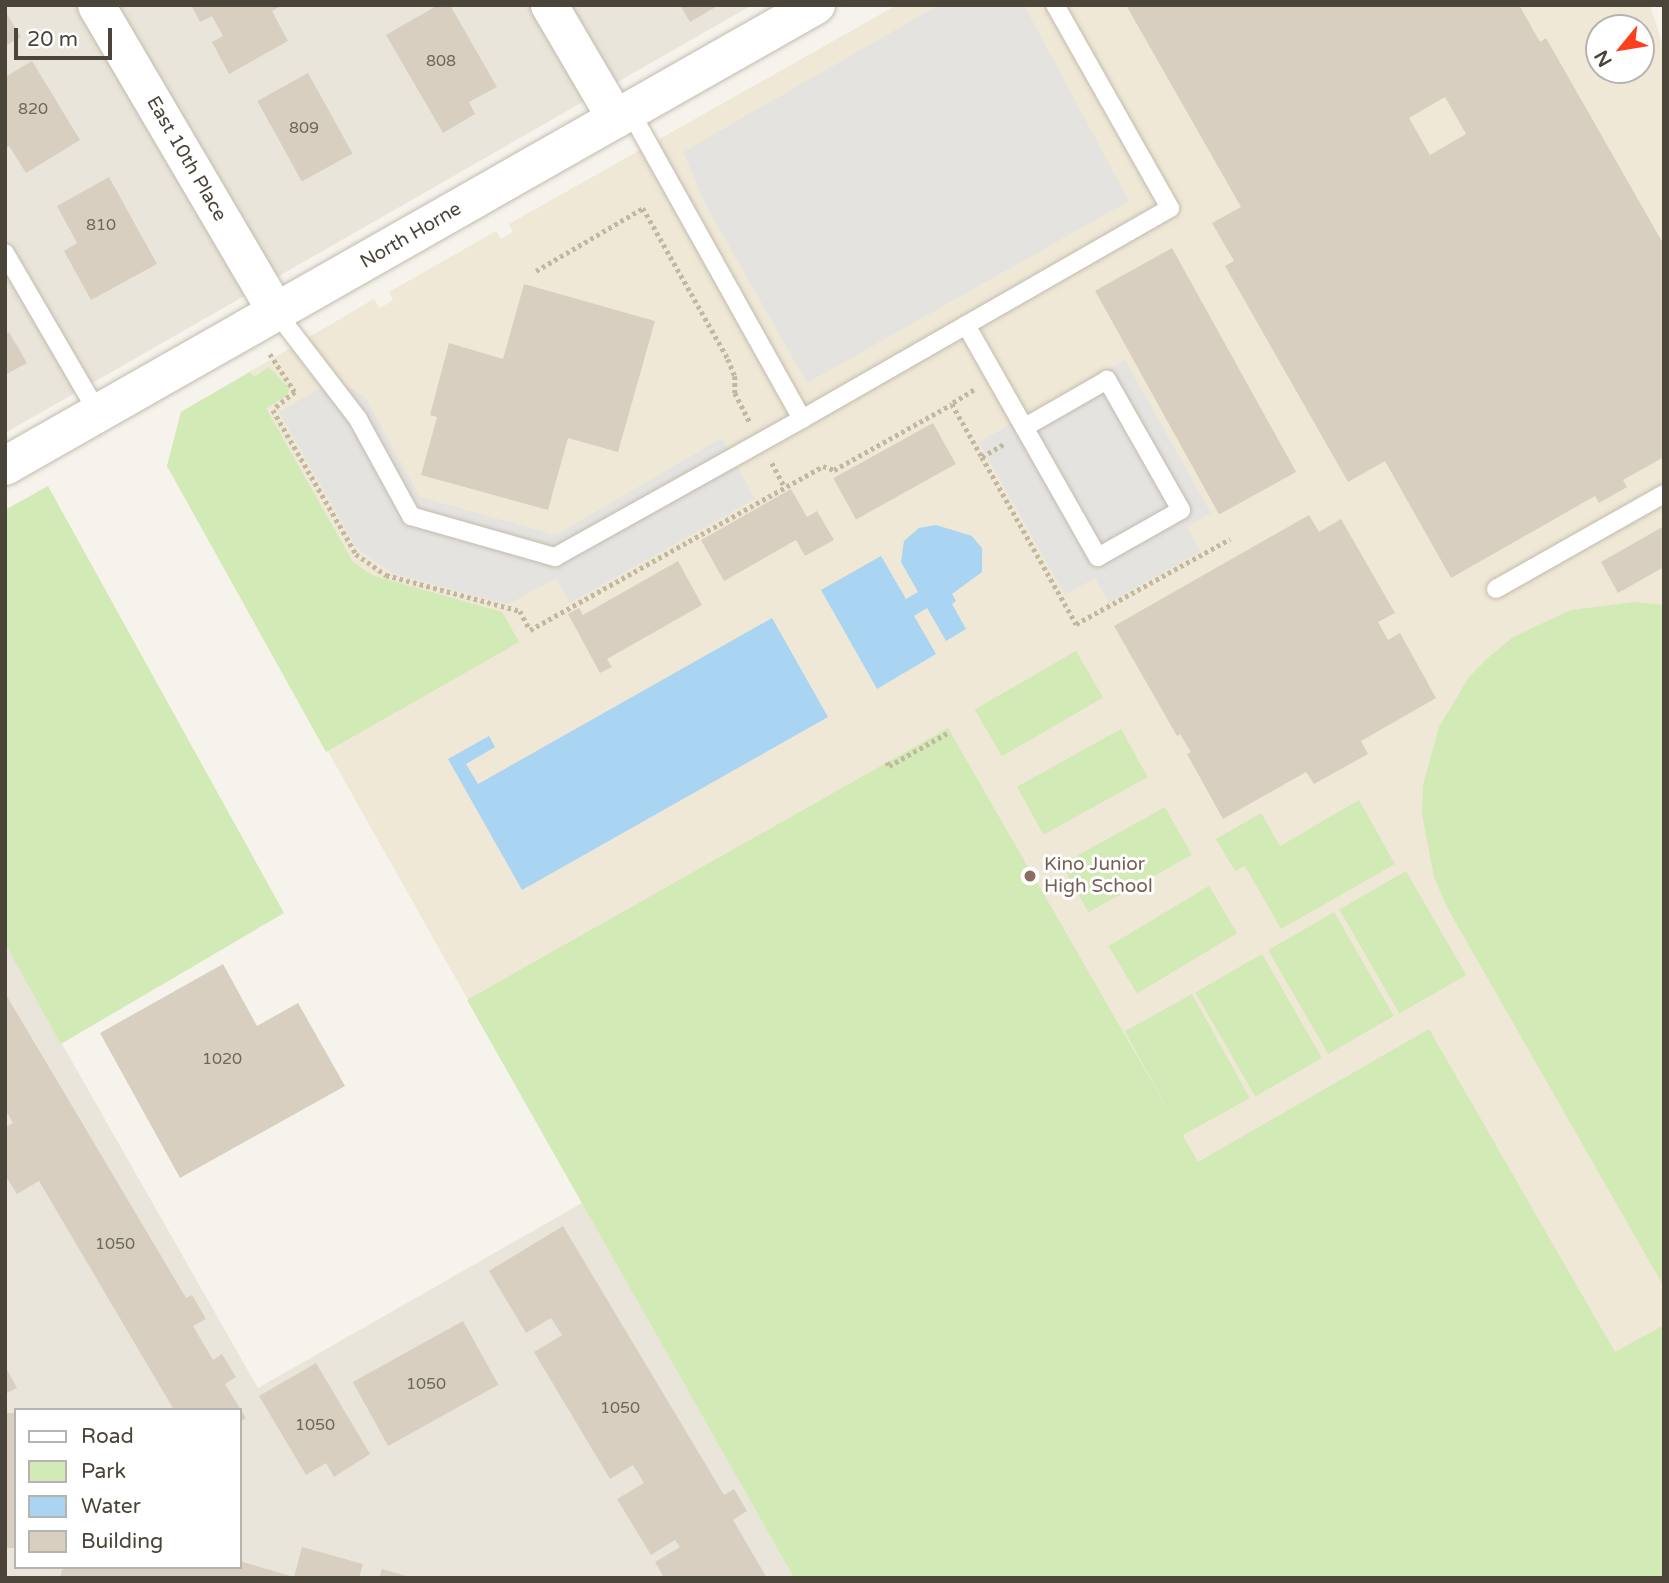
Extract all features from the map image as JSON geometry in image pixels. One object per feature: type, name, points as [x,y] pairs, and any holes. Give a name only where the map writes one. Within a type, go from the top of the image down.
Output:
[{"type":"street","name":"East 10th Place","points":[[96,5],[265,319]]},
{"type":"street","points":[[549,5],[623,115]]},
{"type":"street","name":"North Horne","points":[[5,466],[623,115],[793,11]]},
{"type":"lane","points":[[265,319],[358,419],[411,516],[555,557],[1170,208],[1055,5]]},
{"type":"lane","points":[[623,115],[802,419]]},
{"type":"lane","points":[[5,253],[98,413]]},
{"type":"lane","points":[[966,324],[1098,556],[1181,510],[1107,380],[1026,429]]},
{"type":"lane","points":[[1496,589],[1664,494]]},
{"type":"path","points":[[536,271],[643,208],[727,359],[735,376],[735,393],[785,488]]},
{"type":"path","points":[[265,319],[295,392],[273,410],[356,554],[386,575],[520,611],[530,630],[823,466],[834,470],[996,377]]},
{"type":"path","points":[[951,404],[982,457],[1026,429]]},
{"type":"path","points":[[887,762],[889,766],[950,732]]},
{"type":"shaded area","points":[[5,5],[752,5],[5,433]]},
{"type":"shaded area","name":"Kino Junior High School","points":[[897,5],[1650,5],[1653,14],[1585,14],[1585,84],[1655,84],[1655,21],[1664,49],[1664,1578],[794,1578],[167,466],[181,412],[374,299],[380,308],[393,300],[389,292],[496,231],[501,239],[513,232],[509,224]]},
{"type":"shaded area","points":[[939,5],[1024,5],[1129,201],[807,383],[707,207],[683,152]]},
{"type":"shaded area","points":[[1125,360],[1211,513],[1187,527],[1201,551],[1109,603],[1095,578],[1065,595],[979,442]]},
{"type":"shaded area","points":[[336,379],[366,398],[420,497],[556,535],[722,438],[755,499],[570,603],[556,578],[507,605],[392,573],[356,547],[279,412]]},
{"type":"shaded area","points":[[5,944],[258,1388],[582,1203],[794,1578],[5,1578]]},
{"type":"green space","points":[[269,367],[289,388],[287,396],[266,408],[353,562],[372,575],[502,612],[519,642],[326,752],[167,466],[181,412],[250,372],[254,377]]},
{"type":"green space","points":[[48,486],[284,913],[61,1044],[5,944],[5,510]]},
{"type":"green space","points":[[1634,602],[1664,605],[1664,1287],[1447,907],[1434,877],[1422,814],[1423,785],[1439,727],[1469,677],[1490,656],[1513,637],[1571,610]]},
{"type":"green space","points":[[1076,651],[1103,698],[1002,756],[975,710]]},
{"type":"green space","points":[[948,728],[1198,1162],[1429,1029],[1615,1352],[1664,1325],[1664,1578],[794,1578],[467,1000]]},
{"type":"green space","points":[[1121,729],[1148,777],[1044,835],[1017,787]]},
{"type":"green space","points":[[1359,800],[1395,864],[1281,929],[1245,866],[1235,871],[1216,839],[1261,813],[1280,846]]},
{"type":"green space","points":[[1165,807],[1192,855],[1088,912],[1062,864]]},
{"type":"green space","points":[[1406,871],[1466,975],[1399,1013],[1339,909]]},
{"type":"green space","points":[[1209,886],[1237,933],[1137,993],[1109,946]]},
{"type":"green space","points":[[1334,912],[1394,1016],[1328,1054],[1268,950]]},
{"type":"green space","points":[[1262,954],[1322,1058],[1255,1096],[1195,992]]},
{"type":"green space","points":[[1192,994],[1250,1098],[1182,1135],[1125,1031]]},
{"type":"water","points":[[936,525],[972,536],[982,548],[982,572],[952,594],[956,601],[952,604],[966,629],[946,641],[927,608],[914,616],[936,654],[877,689],[821,590],[881,556],[906,599],[918,592],[901,562],[904,541],[919,528]]},
{"type":"water","points":[[772,618],[828,717],[522,890],[448,759],[489,736],[495,747],[466,764],[478,784]]},
{"type":"building","points":[[191,5],[283,5],[272,11],[288,41],[229,74],[212,42],[223,36],[212,16],[200,22]]},
{"type":"building","points":[[438,5],[450,5],[497,87],[469,102],[475,114],[443,133],[386,35]]},
{"type":"building","points":[[680,5],[719,5],[690,22]]},
{"type":"building","points":[[1126,5],[1519,5],[1540,42],[1546,38],[1664,245],[1664,457],[1623,480],[1627,487],[1599,503],[1595,496],[1451,578],[1385,461],[1348,482],[1225,266],[1234,261],[1212,223],[1241,207]],"holes":[[[1445,97],[1466,134],[1430,155],[1409,118]]]},
{"type":"building","points":[[5,11],[21,37],[5,46]]},
{"type":"building","points":[[32,61],[80,140],[26,173],[9,146],[5,148],[5,77]]},
{"type":"building","points":[[308,73],[353,153],[302,182],[257,101]]},
{"type":"building","points":[[109,177],[157,264],[91,300],[64,251],[77,243],[57,206]]},
{"type":"building","points":[[1172,248],[1296,472],[1219,515],[1095,291]]},
{"type":"building","points":[[524,284],[655,321],[618,452],[568,438],[548,510],[421,475],[437,417],[430,415],[449,343],[503,359]]},
{"type":"building","points":[[9,332],[27,363],[5,375],[5,334]]},
{"type":"building","points":[[933,423],[956,464],[856,519],[833,478]]},
{"type":"building","points":[[791,489],[807,517],[817,511],[834,540],[805,556],[796,540],[724,581],[701,540]]},
{"type":"building","points":[[1309,515],[1319,532],[1341,519],[1395,613],[1378,622],[1388,640],[1400,633],[1436,698],[1361,741],[1368,754],[1314,784],[1306,772],[1223,819],[1187,754],[1191,752],[1180,734],[1177,736],[1114,626]]},
{"type":"building","points":[[1664,526],[1664,567],[1618,593],[1601,562]]},
{"type":"building","points":[[678,561],[702,605],[607,659],[612,667],[600,673],[568,614],[579,608],[583,615]]},
{"type":"building","points":[[223,964],[257,1026],[298,1003],[345,1086],[180,1178],[100,1033]]},
{"type":"building","points":[[5,993],[186,1298],[192,1295],[206,1319],[193,1326],[213,1360],[222,1354],[236,1377],[225,1384],[240,1408],[173,1408],[39,1181],[17,1194],[5,1175],[5,1127],[13,1123],[5,1109]]},
{"type":"building","points":[[563,1226],[724,1495],[734,1489],[747,1511],[733,1520],[767,1578],[664,1578],[655,1562],[680,1547],[675,1540],[651,1555],[617,1499],[644,1483],[633,1465],[610,1479],[534,1352],[562,1335],[551,1318],[526,1333],[489,1271]]},
{"type":"building","points":[[463,1321],[498,1385],[388,1446],[353,1382]]},
{"type":"building","points":[[316,1363],[370,1454],[334,1477],[326,1463],[306,1475],[259,1396]]},
{"type":"building","points":[[5,1366],[17,1388],[5,1394]]},
{"type":"building","points":[[5,1413],[14,1413],[14,1548],[5,1548]]},
{"type":"building","points":[[302,1547],[363,1564],[359,1578],[60,1577],[62,1569],[242,1569],[242,1562],[294,1577]]},
{"type":"building","points":[[382,1569],[410,1577],[410,1578],[379,1578]]},
{"type":"place","name":"Kino Junior High School","points":[[1030,876]]}]
